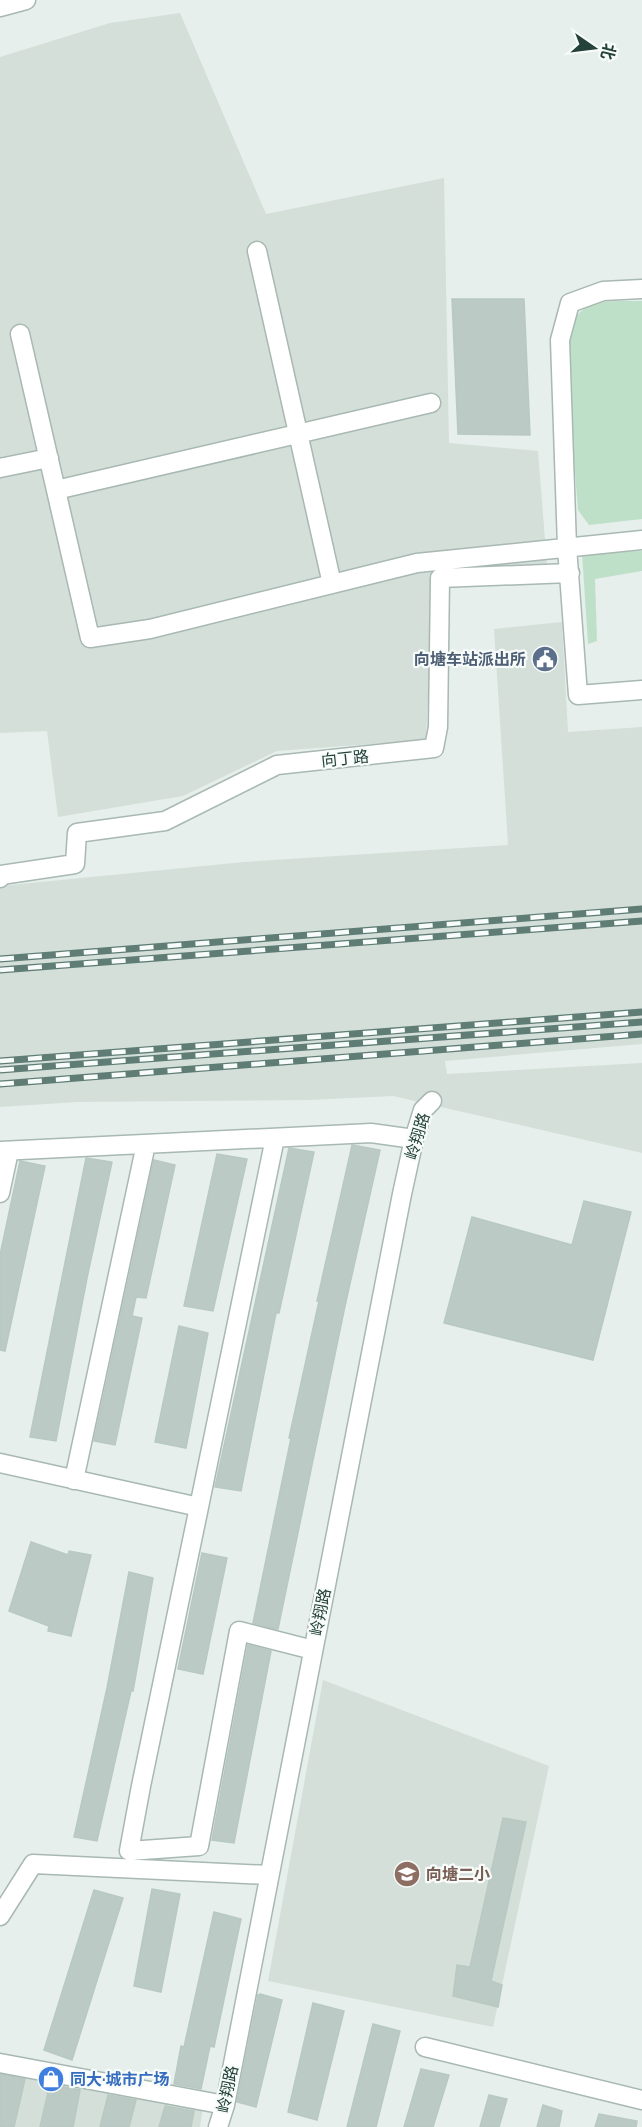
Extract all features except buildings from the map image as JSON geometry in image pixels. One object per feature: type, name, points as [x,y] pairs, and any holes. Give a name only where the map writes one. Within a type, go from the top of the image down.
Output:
[{"type":"street","points":[[0,7],[26,0]]},
{"type":"street","points":[[257,251],[332,584]]},
{"type":"street","points":[[642,289],[603,291],[570,303],[560,340],[567,547],[578,695],[642,690]]},
{"type":"street","points":[[20,334],[90,638],[150,629],[417,563],[642,540]]},
{"type":"street","points":[[56,490],[431,403]]},
{"type":"street","points":[[0,468],[49,459]]},
{"type":"street","name":"向丁路","points":[[0,878],[1,875],[75,864],[77,833],[165,821],[278,765],[434,748],[438,727],[440,578],[570,573]]},
{"type":"street","name":"岭翔路","points":[[218,2127],[225,2105],[414,1139],[423,1110],[432,1101]]},
{"type":"street","points":[[0,1193],[4,1151],[371,1133],[414,1139]]},
{"type":"street","points":[[275,1138],[129,1851],[199,1846],[239,1631],[313,1650]]},
{"type":"street","points":[[74,1480],[146,1144]]},
{"type":"street","points":[[0,1463],[199,1507]]},
{"type":"street","points":[[0,1916],[33,1864],[269,1875]]},
{"type":"street","points":[[425,2047],[642,2100]]},
{"type":"street","points":[[0,2063],[225,2105]]},
{"type":"shaded area","points":[[180,13],[266,214],[444,178],[449,443],[538,451],[547,565],[434,573],[426,740],[277,751],[183,796],[58,817],[47,731],[0,733],[0,57],[110,23]]},
{"type":"shaded area","points":[[562,622],[568,732],[642,727],[642,1044],[445,1061],[447,1074],[642,1063],[642,1153],[393,1096],[309,1100],[77,1102],[0,1107],[0,886],[244,862],[508,845],[494,629]]},
{"type":"shaded area","name":"向塘二小","points":[[323,1680],[549,1766],[493,2027],[268,1981]]},
{"type":"shaded area","name":"同大·城市广场","points":[[0,2058],[204,2101],[200,2127],[0,2127]]},
{"type":"green space","points":[[642,301],[642,519],[589,525],[578,510],[564,337],[571,323],[586,307],[604,302]]},
{"type":"green space","points":[[642,551],[642,571],[595,579],[597,641],[588,644],[582,553]]},
{"type":"railway","points":[[0,959],[642,909]]},
{"type":"railway","points":[[0,970],[642,921]]},
{"type":"railway","points":[[0,1061],[642,1012]]},
{"type":"railway","points":[[0,1070],[642,1022]]},
{"type":"railway","points":[[0,1084],[642,1034]]},
{"type":"place","name":"向塘车站派出所","points":[[545,659]]},
{"type":"place","name":"向塘二小","points":[[407,1874]]},
{"type":"place","name":"同大·城市广场","points":[[51,2079]]}]
